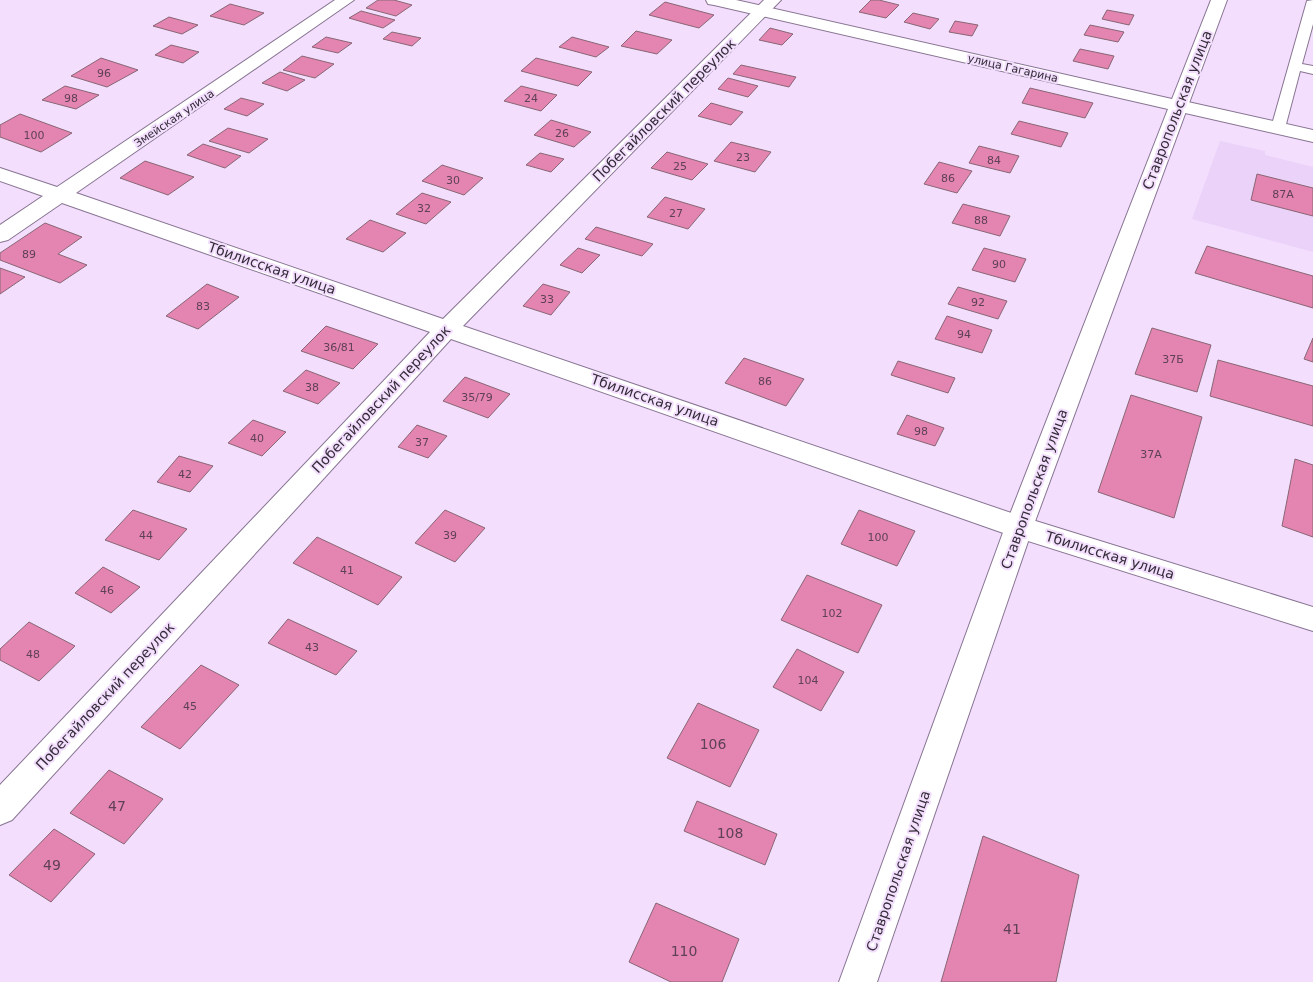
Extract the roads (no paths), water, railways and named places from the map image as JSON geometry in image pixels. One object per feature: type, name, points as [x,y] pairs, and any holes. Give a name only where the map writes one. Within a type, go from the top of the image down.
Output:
[{"type":"street","name":"Змейская улица","points":[[0,235],[346,0]]},
{"type":"street","name":"улица Гагарина","points":[[714,0],[768,5],[1179,106],[1313,136]]},
{"type":"street","name":"Ставропольская улица","points":[[858,982],[1019,527],[1219,0]]},
{"type":"street","name":"Побегайловский переулок","points":[[0,809],[448,327],[768,5]]},
{"type":"street","name":"Тбилисская улица","points":[[0,174],[59,196],[448,327],[1019,527],[1313,619]]},
{"type":"lane","points":[[1278,128],[1313,2]]},
{"type":"lane","points":[[1295,66],[1313,70]]}]
